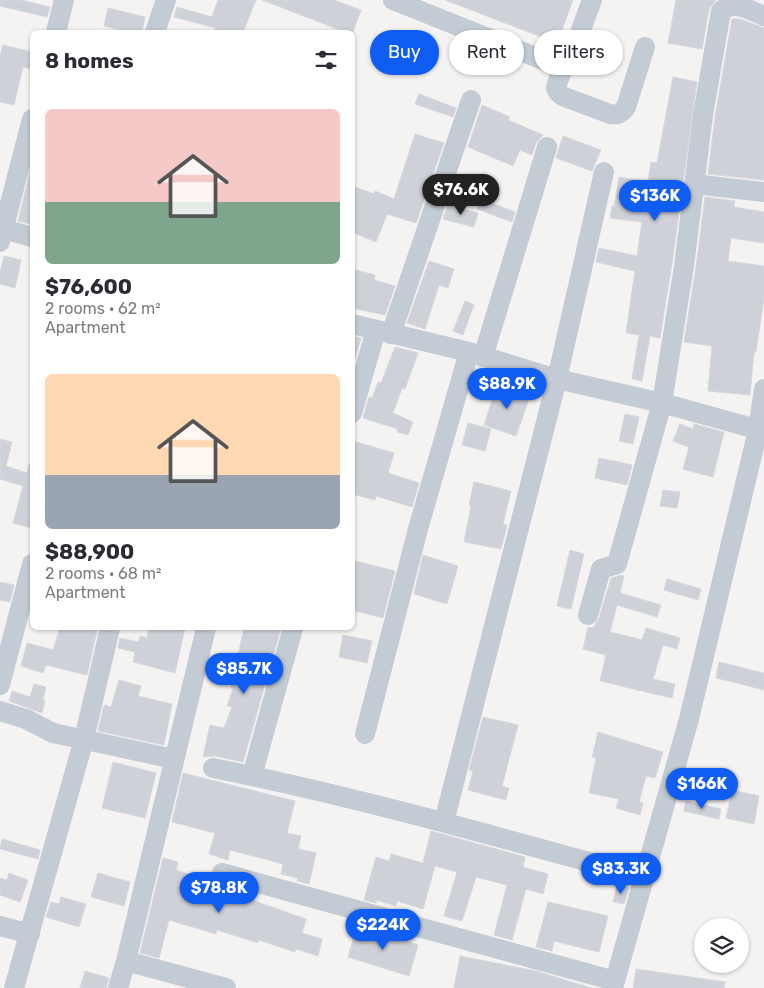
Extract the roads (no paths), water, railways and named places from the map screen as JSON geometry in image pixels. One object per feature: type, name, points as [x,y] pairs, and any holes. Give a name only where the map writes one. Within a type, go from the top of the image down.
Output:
[{"type":"street","points":[[56,30],[64,0]]},
{"type":"street","points":[[156,30],[166,0]]},
{"type":"street","points":[[581,30],[592,0]]},
{"type":"street","points":[[403,2],[534,56]]},
{"type":"street","points":[[588,615],[601,569],[617,564],[662,403],[684,266],[703,115],[721,11],[732,4],[764,16]]},
{"type":"street","points":[[560,75],[556,88],[562,96],[616,116],[626,107],[645,47]]},
{"type":"street","points":[[355,405],[471,100]]},
{"type":"street","points":[[30,126],[1,233],[30,237]]},
{"type":"street","points":[[365,734],[418,529],[547,146]]},
{"type":"street","points":[[444,822],[557,379],[604,172]]},
{"type":"street","points":[[694,184],[764,192]]},
{"type":"street","points":[[355,325],[476,355],[557,379],[662,403],[761,430]]},
{"type":"street","points":[[222,873],[614,984],[689,719],[761,430],[764,390]]},
{"type":"street","points":[[0,685],[30,572]]},
{"type":"street","points":[[14,988],[84,739],[110,630]]},
{"type":"street","points":[[118,988],[206,630]]},
{"type":"street","points":[[252,776],[292,630]]},
{"type":"street","points":[[0,711],[26,719],[53,733],[174,759]]},
{"type":"street","points":[[213,768],[444,822],[644,877]]},
{"type":"street","points":[[0,926],[30,934]]},
{"type":"street","points":[[126,961],[226,988]]}]
